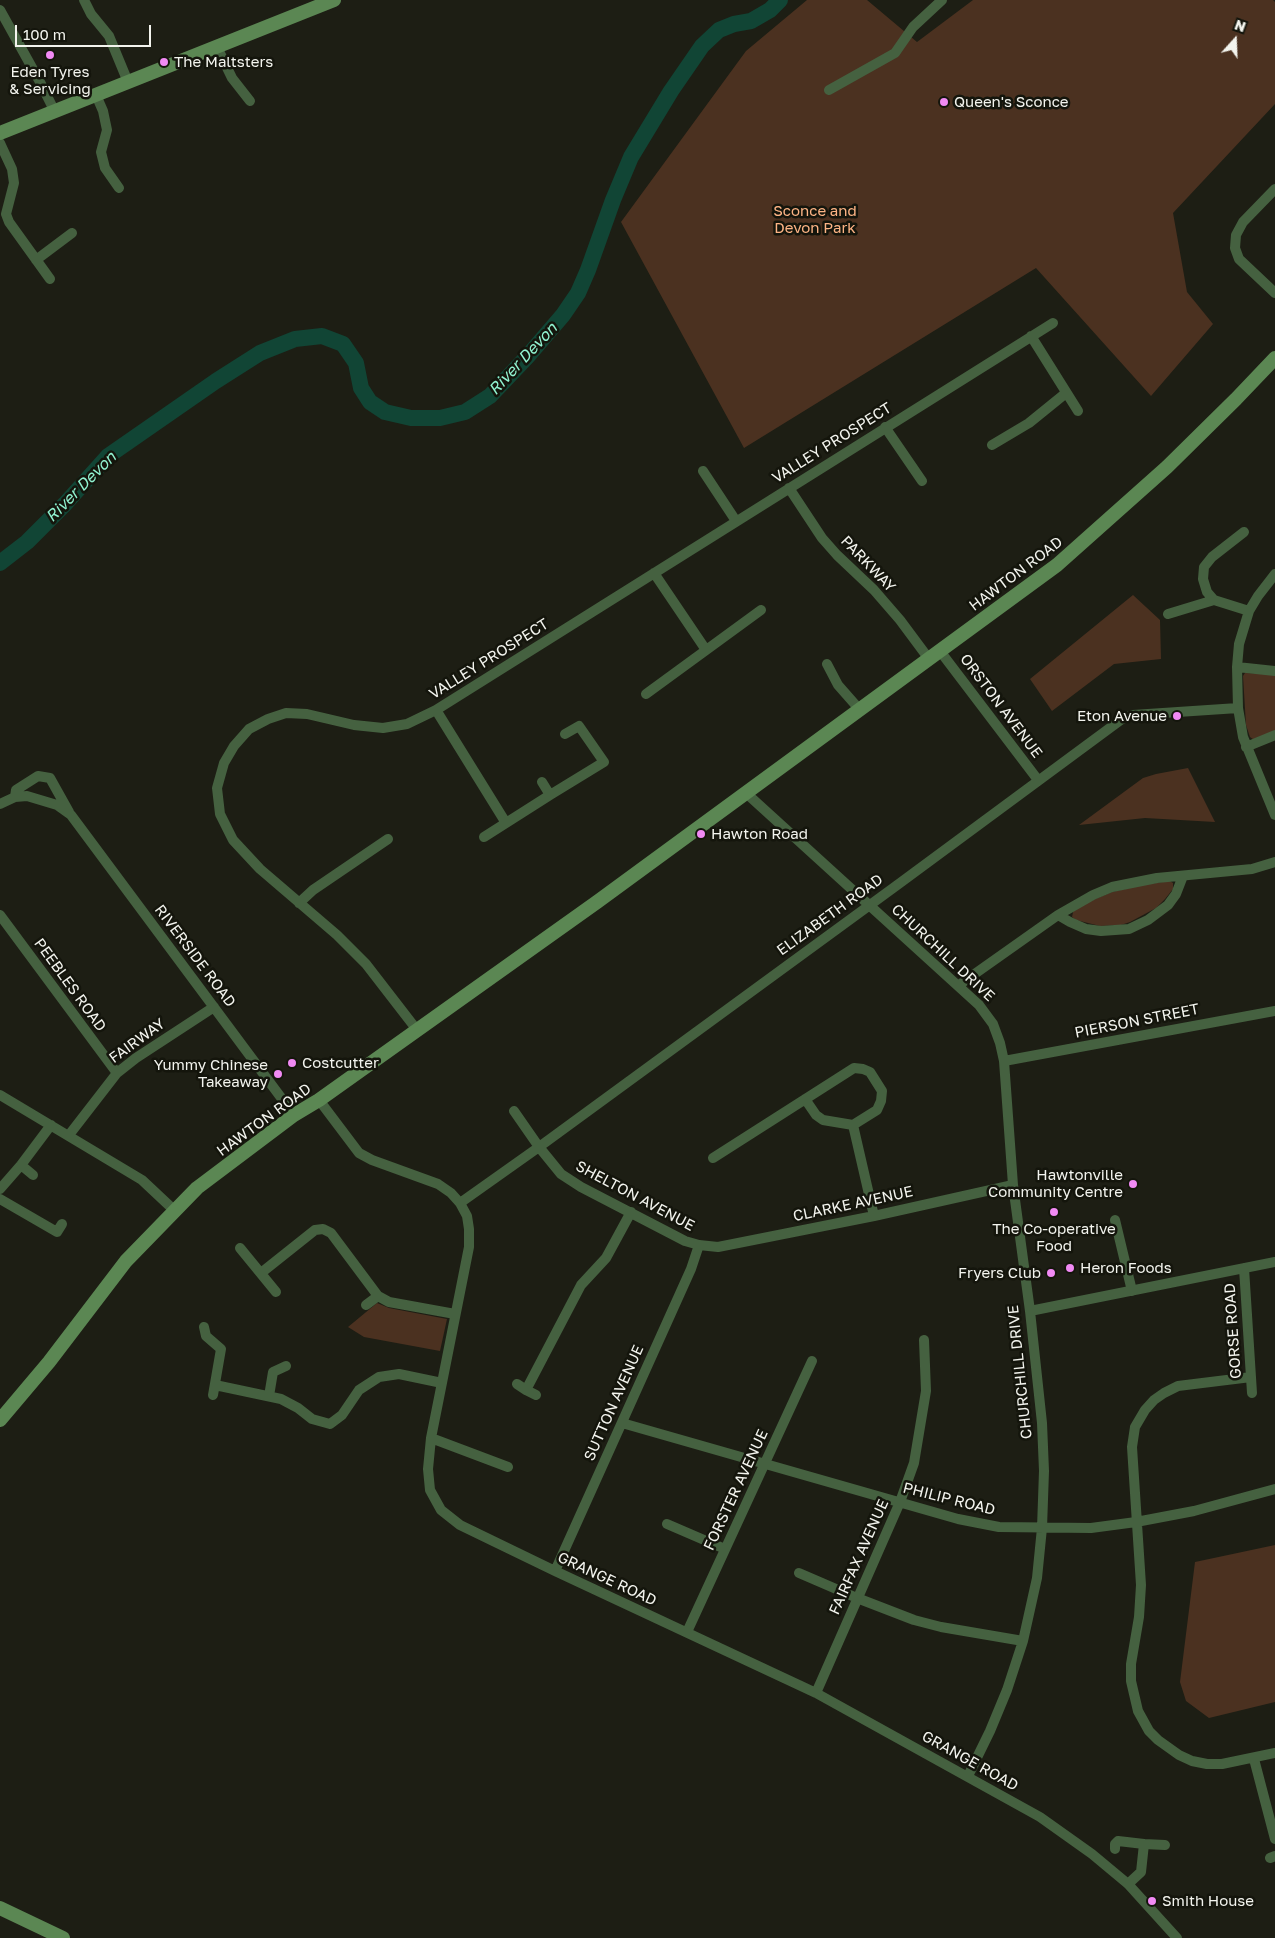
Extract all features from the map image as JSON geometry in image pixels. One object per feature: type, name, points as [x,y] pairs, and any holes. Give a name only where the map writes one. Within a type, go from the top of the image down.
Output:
[{"type":"street","points":[[84,0],[91,14],[109,36],[128,82]]},
{"type":"street","points":[[0,133],[334,0]]},
{"type":"street","points":[[829,90],[895,53],[914,27],[942,0]]},
{"type":"street","points":[[0,10],[55,112]]},
{"type":"street","points":[[217,47],[232,78],[250,100]]},
{"type":"street","points":[[96,95],[103,111],[107,130],[101,152],[105,168],[119,188]]},
{"type":"street","points":[[0,143],[12,169],[14,183],[6,214],[9,222],[50,279]]},
{"type":"street","points":[[1275,189],[1243,222],[1236,235],[1235,248],[1239,259],[1275,294]]},
{"type":"street","points":[[36,260],[72,233]]},
{"type":"street","name":"VALLEY PROSPECT","points":[[417,1030],[366,964],[337,935],[260,869],[233,840],[220,814],[217,788],[224,763],[234,746],[249,729],[268,719],[286,713],[307,714],[354,725],[383,728],[407,724],[436,710],[885,426],[1053,323]]},
{"type":"street","points":[[1031,336],[1078,411]]},
{"type":"street","name":"HAWTON ROAD","points":[[0,1420],[49,1362],[126,1261],[196,1188],[294,1115],[319,1100],[746,793],[1057,565],[1194,441],[1275,358]]},
{"type":"street","points":[[992,445],[1028,423],[1066,393]]},
{"type":"street","points":[[885,426],[922,481]]},
{"type":"street","points":[[703,471],[736,522]]},
{"type":"street","name":"PARKWAY","points":[[789,488],[822,538],[935,655]]},
{"type":"street","points":[[1244,532],[1212,557],[1204,567],[1203,579],[1207,592],[1214,600],[1249,611]]},
{"type":"street","points":[[654,573],[706,650]]},
{"type":"street","points":[[1275,574],[1249,611],[1239,644],[1237,667],[1238,708],[1246,747],[1275,815]]},
{"type":"street","points":[[1168,614],[1214,600]]},
{"type":"street","points":[[646,694],[761,610]]},
{"type":"street","name":"ORSTON AVENUE","points":[[935,655],[1038,780]]},
{"type":"street","points":[[827,664],[838,685],[860,710]]},
{"type":"street","points":[[1237,667],[1275,671]]},
{"type":"street","name":"ELIZABETH ROAD","points":[[460,1203],[1122,719],[1133,715],[1238,708]]},
{"type":"street","points":[[436,710],[506,822]]},
{"type":"street","points":[[484,837],[604,762],[579,726],[565,734]]},
{"type":"street","points":[[1246,747],[1275,735]]},
{"type":"street","name":"RIVERSIDE ROAD","points":[[15,798],[16,790],[38,776],[50,778],[71,815],[294,1115]]},
{"type":"street","points":[[542,782],[550,795]]},
{"type":"street","name":"CHURCHILL DRIVE","points":[[746,793],[979,1005],[993,1024],[1004,1061],[1013,1185],[1030,1311],[1042,1424],[1044,1471],[1042,1528],[1036,1578],[1023,1642],[1004,1698],[968,1776]]},
{"type":"street","name":"RIVERSIDE ROAD","points":[[0,804],[27,796],[57,805],[71,815]]},
{"type":"street","points":[[299,903],[313,890],[388,839]]},
{"type":"street","points":[[959,986],[1058,915],[1093,895],[1112,887],[1157,878],[1252,869],[1275,862]]},
{"type":"street","points":[[1058,915],[1086,928],[1101,931],[1129,929],[1148,920],[1168,905],[1176,894],[1184,876]]},
{"type":"street","name":"PEEBLES ROAD","points":[[0,915],[116,1073]]},
{"type":"street","name":"FAIRWAY","points":[[69,1135],[116,1073],[214,1007]]},
{"type":"street","name":"PIERSON STREET","points":[[1004,1061],[1275,1011]]},
{"type":"street","points":[[713,1158],[805,1099],[854,1068],[870,1072],[882,1091],[882,1101],[877,1110],[854,1125],[823,1120],[816,1115],[805,1099]]},
{"type":"street","points":[[0,1095],[142,1180],[175,1211]]},
{"type":"street","name":"GRANGE ROAD","points":[[319,1100],[359,1153],[372,1160],[438,1184],[452,1194],[460,1203],[467,1216],[469,1229],[468,1247],[431,1438],[428,1469],[430,1490],[441,1510],[460,1525],[554,1571],[816,1693],[1040,1817],[1092,1854],[1128,1884],[1177,1938]]},
{"type":"street","name":"SHELTON AVENUE","points":[[514,1111],[561,1174],[581,1187],[684,1241],[699,1245]]},
{"type":"street","points":[[0,1189],[51,1125]]},
{"type":"street","points":[[854,1125],[874,1216]]},
{"type":"street","points":[[21,1165],[33,1174]]},
{"type":"street","name":"CLARKE AVENUE","points":[[699,1245],[718,1246],[874,1216],[1013,1185]]},
{"type":"street","points":[[0,1199],[56,1232],[62,1224]]},
{"type":"street","points":[[536,1395],[522,1387],[581,1285],[606,1258],[631,1212]]},
{"type":"street","points":[[1115,1220],[1132,1291]]},
{"type":"street","points":[[260,1273],[315,1230],[323,1229],[331,1233],[378,1296],[389,1302],[455,1314]]},
{"type":"street","name":"SUTTON AVENUE","points":[[554,1571],[622,1423],[699,1245]]},
{"type":"street","points":[[240,1248],[276,1292]]},
{"type":"street","points":[[1030,1311],[1275,1262]]},
{"type":"street","name":"GORSE ROAD","points":[[1244,1268],[1252,1393]]},
{"type":"street","points":[[366,1305],[378,1296]]},
{"type":"street","points":[[203,1334],[221,1348],[214,1390],[281,1399],[298,1408],[312,1419],[331,1428],[359,1390],[379,1377],[399,1374],[442,1382]]},
{"type":"street","name":"FAIRFAX AVENUE","points":[[816,1693],[900,1502],[914,1463],[926,1391],[924,1340]]},
{"type":"street","points":[[269,1396],[274,1361]]},
{"type":"street","name":"FORSTER AVENUE","points":[[687,1632],[812,1361]]},
{"type":"street","points":[[273,1372],[286,1366]]},
{"type":"street","points":[[1251,1377],[1178,1386],[1164,1393],[1145,1410],[1135,1427],[1132,1447],[1140,1567],[1140,1602],[1131,1664],[1131,1681],[1134,1701],[1149,1731],[1179,1755],[1192,1761],[1222,1764],[1254,1759],[1275,1753]]},
{"type":"street","name":"PHILIP ROAD","points":[[622,1423],[958,1519],[999,1527],[1091,1528],[1136,1522],[1194,1512],[1275,1489]]},
{"type":"street","points":[[431,1438],[508,1467]]},
{"type":"street","points":[[672,1523],[725,1549]]},
{"type":"street","points":[[799,1573],[914,1620],[1023,1642]]},
{"type":"street","points":[[1254,1759],[1275,1839]]},
{"type":"street","points":[[1115,1849],[1114,1844],[1118,1841],[1165,1845]]},
{"type":"street","points":[[1128,1884],[1141,1872],[1144,1844]]},
{"type":"street","points":[[0,1908],[63,1938]]},
{"type":"green space","name":"Sconce and Devon Park","points":[[807,0],[867,0],[917,42],[973,0],[1273,0],[1275,2],[1275,104],[1173,213],[1187,292],[1213,324],[1151,396],[1036,268],[744,448],[621,222],[746,51]]},
{"type":"green space","points":[[1133,595],[1160,620],[1161,659],[1114,664],[1052,711],[1030,679]]},
{"type":"green space","points":[[1245,673],[1275,674],[1275,731],[1254,740],[1250,737],[1246,725],[1243,676]]},
{"type":"green space","points":[[1188,768],[1215,822],[1145,818],[1079,825],[1143,778]]},
{"type":"green space","points":[[1170,881],[1173,883],[1173,889],[1165,899],[1156,908],[1130,922],[1121,925],[1100,926],[1076,920],[1072,917],[1074,908],[1112,892]]},
{"type":"green space","points":[[377,1303],[389,1308],[447,1319],[440,1351],[364,1337],[348,1327]]},
{"type":"green space","points":[[1275,1545],[1275,1702],[1209,1718],[1186,1701],[1180,1682],[1195,1562]]},
{"type":"waterway","name":"River Devon","points":[[0,563],[27,542],[65,504],[108,456],[216,381],[260,353],[295,339],[322,336],[343,344],[356,363],[361,388],[370,402],[385,412],[411,418],[440,418],[465,412],[490,396],[563,315],[578,293],[631,157],[671,91],[702,46],[719,30],[734,24],[751,21],[770,10],[780,0]]},
{"type":"place","name":"Eden Tyres & Servicing","points":[[50,55]]},
{"type":"place","name":"The Maltsters","points":[[164,62]]},
{"type":"place","name":"Queen's Sconce","points":[[944,102]]},
{"type":"place","name":"Eton Avenue","points":[[1177,716]]},
{"type":"place","name":"Hawton Road","points":[[701,834]]},
{"type":"place","name":"Costcutter","points":[[292,1063]]},
{"type":"place","name":"Yummy Chinese Takeaway","points":[[278,1074]]},
{"type":"place","name":"Hawtonville Community Centre","points":[[1133,1184]]},
{"type":"place","name":"The Co-operative Food","points":[[1054,1212]]},
{"type":"place","name":"Heron Foods","points":[[1070,1268]]},
{"type":"place","name":"Fryers Club","points":[[1051,1273]]},
{"type":"place","name":"Smith House","points":[[1152,1901]]}]
